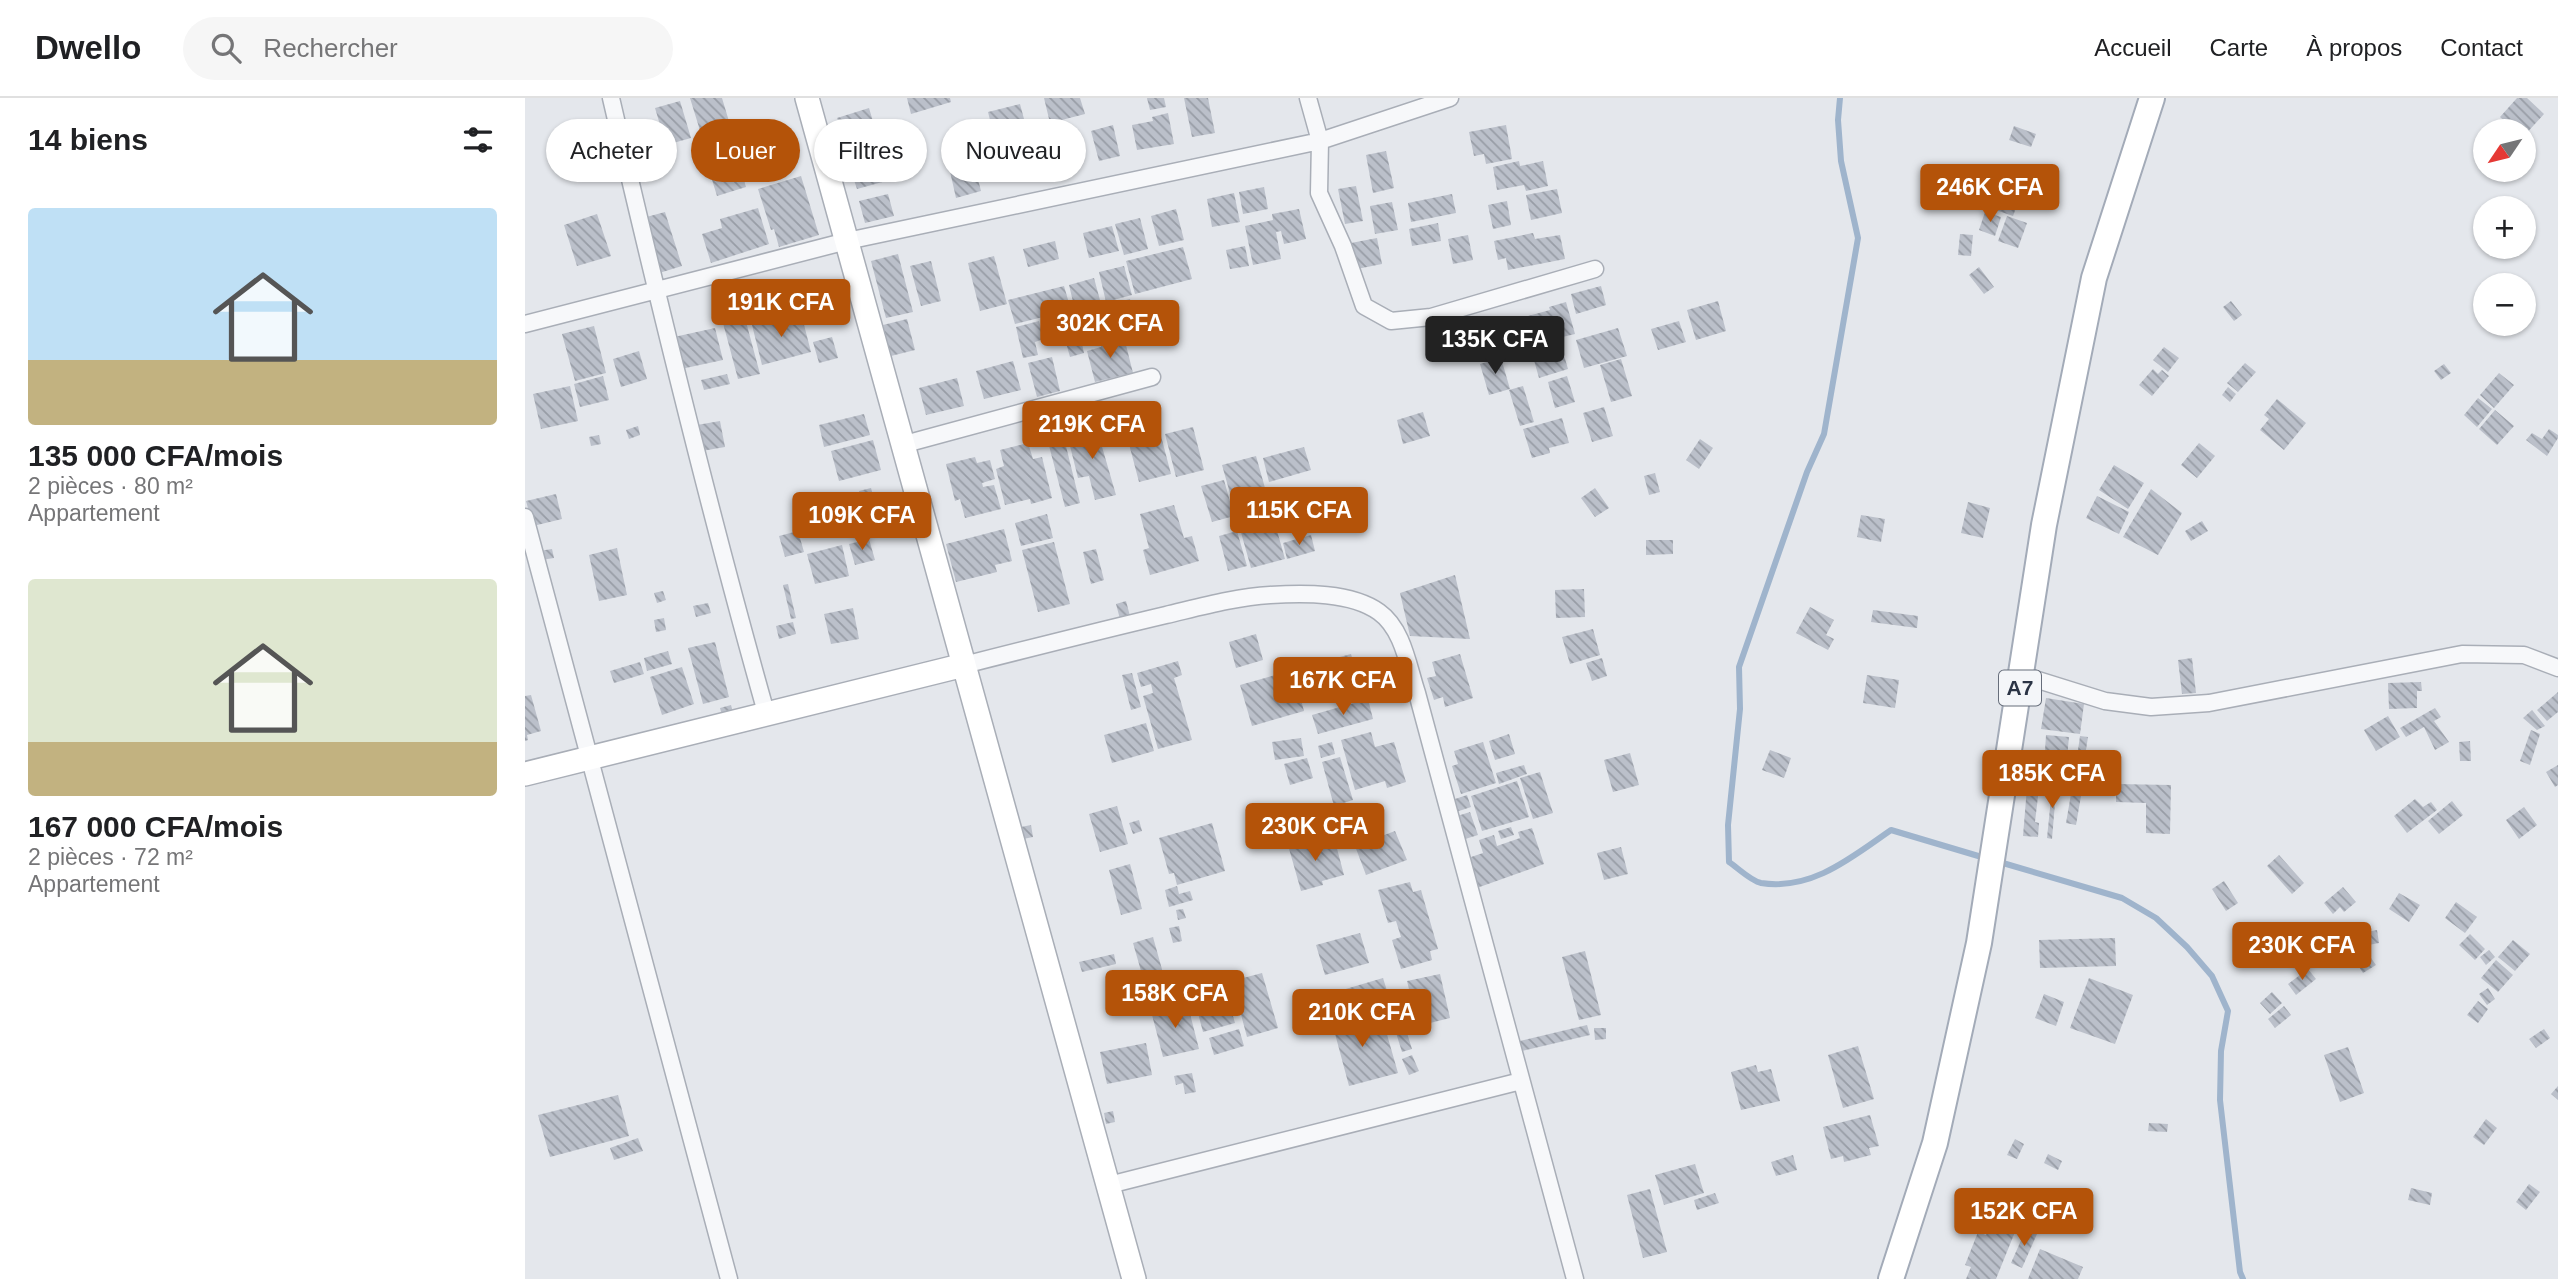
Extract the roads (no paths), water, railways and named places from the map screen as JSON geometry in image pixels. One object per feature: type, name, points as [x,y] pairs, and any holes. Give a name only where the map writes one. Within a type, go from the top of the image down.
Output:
[{"type":"main road","name":"A7","points":[[1891,1279],[1935,1143],[1979,943],[2044,526],[2094,278],[2153,98]]},
{"type":"street","points":[[611,98],[656,291],[767,716]]},
{"type":"street","points":[[807,98],[905,444],[1134,1279]]},
{"type":"street","points":[[1308,98],[1320,141],[1319,193],[1343,246],[1364,306],[1391,321],[1431,317],[1595,269]]},
{"type":"street","points":[[525,324],[847,240],[1320,141],[1450,98]]},
{"type":"street","points":[[905,444],[1152,377]]},
{"type":"street","points":[[525,517],[729,1279]]},
{"type":"street","points":[[525,774],[1196,608],[1269,595],[1346,597],[1368,606],[1391,624],[1401,643],[1417,693],[1575,1279]]},
{"type":"street","points":[[2022,675],[2105,701],[2151,707],[2209,703],[2462,654],[2524,655],[2558,668]]},
{"type":"street","points":[[1109,1185],[1521,1081]]},
{"type":"waterway","points":[[1840,98],[1838,120],[1841,161],[1858,238],[1824,434],[1807,472],[1739,667],[1740,709],[1728,825],[1729,862],[1757,882],[1797,882],[1831,870],[1891,830],[1985,858]]},
{"type":"waterway","points":[[1996,861],[2122,898],[2156,918],[2187,947],[2212,976],[2228,1011],[2221,1051],[2220,1100],[2243,1279]]}]
